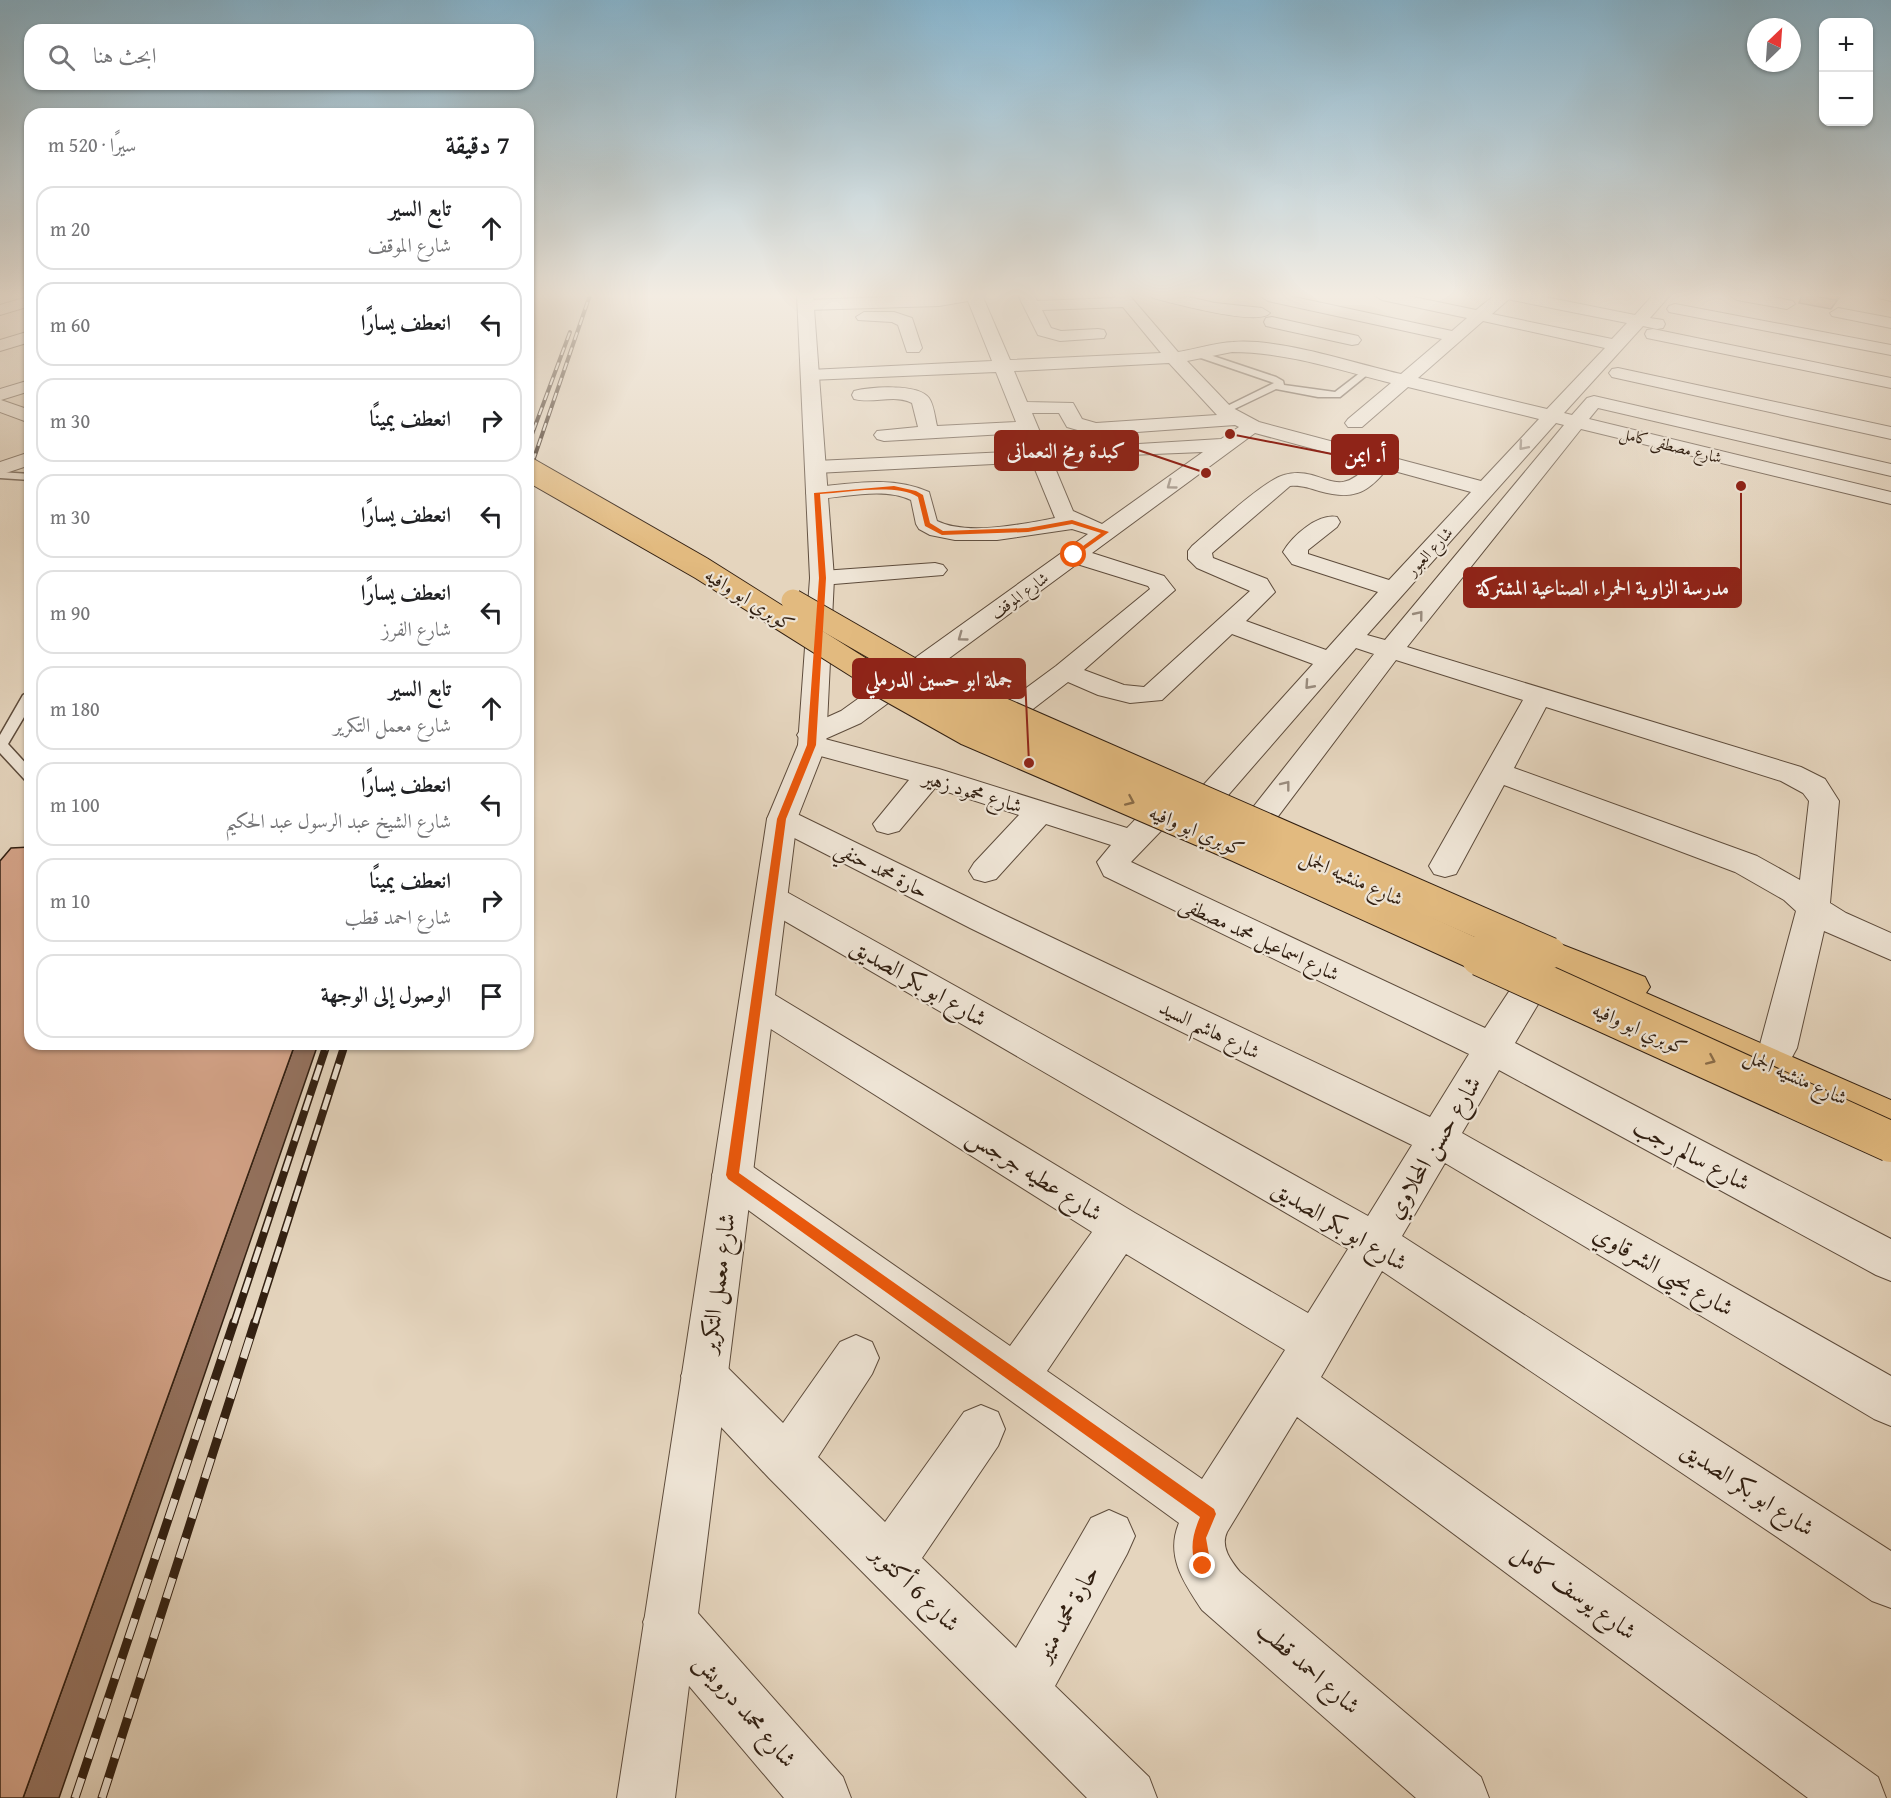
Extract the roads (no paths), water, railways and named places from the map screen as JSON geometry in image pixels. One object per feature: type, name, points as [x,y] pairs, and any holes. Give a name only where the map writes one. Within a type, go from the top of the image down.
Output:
[{"type":"main road","name":"كوبري ابو وافيه","points":[[534,456],[701,548],[932,681],[1547,958]]},
{"type":"main road","name":"كوبري ابو وافيه","points":[[534,472],[701,568],[891,688],[968,730],[1247,851],[1891,1142]]},
{"type":"main road","name":"شارع منشيه الجمل","points":[[817,630],[904,679],[997,723],[1547,958],[1778,1048],[1891,1096]]},
{"type":"main road","name":"شارع منشيه الجمل","points":[[1547,958],[1891,1118]]},
{"type":"street","name":"شارع معمل التكرير","points":[[646,1798],[782,819],[812,740],[822,578],[810,379]]},
{"type":"street","points":[[1009,379],[1064,515],[1072,522],[1106,532]]},
{"type":"street","points":[[1196,379],[1238,419]]},
{"type":"street","name":"شارع مصطفى كامل","points":[[1401,379],[1577,422],[1889,492]]},
{"type":"street","name":"شارع العبور","points":[[1187,804],[1331,661],[1550,415],[1593,379]]},
{"type":"street","name":"شارع العبور","points":[[1250,832],[1390,651],[1611,379]]},
{"type":"street","points":[[1682,379],[1709,411],[1891,453]]},
{"type":"street","points":[[1682,379],[1709,411],[1772,425],[1891,470]]},
{"type":"street","points":[[1813,379],[1891,397]]},
{"type":"street","points":[[1838,379],[1891,383]]},
{"type":"street","points":[[1355,423],[1405,380]]},
{"type":"street","points":[[1,397],[24,387]]},
{"type":"street","points":[[812,398],[898,393],[915,396],[921,400],[929,432]]},
{"type":"street","points":[[1772,425],[1791,393],[1891,415]]},
{"type":"street","points":[[1,397],[24,414]]},
{"type":"street","points":[[1021,408],[1066,407],[1074,423],[1095,429],[1238,419],[1382,462],[1486,489]]},
{"type":"street","points":[[0,426],[24,418]]},
{"type":"street","name":"شارع الموقف","points":[[812,740],[851,717],[1226,445],[1238,419]]},
{"type":"street","points":[[1772,425],[1891,433]]},
{"type":"street","points":[[884,435],[1028,427]]},
{"type":"street","points":[[1114,449],[1226,445]]},
{"type":"street","points":[[816,466],[1040,456]]},
{"type":"street","points":[[0,469],[24,460]]},
{"type":"street","points":[[1065,672],[1129,695],[1152,694],[1261,595],[1262,588],[1253,581],[1205,563],[1200,559],[1200,551],[1283,482],[1298,478],[1341,489],[1354,488],[1361,484],[1382,462]]},
{"type":"street","points":[[817,493],[894,488],[914,492],[921,497],[927,524],[942,533],[1028,530],[1072,522]]},
{"type":"street","points":[[1329,522],[1298,546],[1295,552],[1300,559],[1394,589]]},
{"type":"street","points":[[997,723],[1065,672],[1162,590],[1156,582],[1074,555]]},
{"type":"street","points":[[822,578],[934,570]]},
{"type":"street","points":[[1229,624],[1331,661]]},
{"type":"street","points":[[1351,638],[1791,774],[1814,786],[1824,801],[1813,908],[1778,1048]]},
{"type":"street","points":[[1445,866],[1538,697]]},
{"type":"street","name":"شارع محمود زهير","points":[[812,740],[1133,841]]},
{"type":"street","points":[[1497,772],[1746,864],[1796,892],[1813,908],[1858,934],[1891,947]]},
{"type":"street","points":[[888,824],[929,777]]},
{"type":"street","name":"شارع اسماعيل محمد مصطفى","points":[[1187,804],[1133,841],[1113,862],[1113,865],[1119,871],[1492,1048]]},
{"type":"street","points":[[985,871],[1040,812]]},
{"type":"street","name":"حارة محمد حنفي","points":[[782,819],[982,919]]},
{"type":"street","name":"شارع ابو بكر الصديق","points":[[771,898],[1376,1243],[1891,1582]]},
{"type":"street","name":"شارع هاشم السيد","points":[[982,919],[1438,1139]]},
{"type":"street","name":"شارع حسن المحلاوي","points":[[1209,1514],[1304,1364],[1547,958]]},
{"type":"street","name":"شارع عطيه جرجس","points":[[757,1002],[1120,1227],[1304,1364]]},
{"type":"street","name":"شارع سالم رجب","points":[[1492,1048],[1891,1261]]},
{"type":"street","name":"شارع يحيى الشرقاوي","points":[[1438,1139],[1891,1402]]},
{"type":"street","points":[[732,1175],[1209,1514]]},
{"type":"street","points":[[1016,1377],[1120,1227]]},
{"type":"street","points":[[786,1461],[856,1358]]},
{"type":"street","name":"شارع يوسف كامل","points":[[1304,1364],[1857,1798]]},
{"type":"street","name":"شارع 6 أكتوبر","points":[[704,1376],[786,1461],[1023,1691],[1128,1798]]},
{"type":"street","points":[[888,1562],[981,1429]]},
{"type":"street","name":"شارع احمد قطب","points":[[1209,1514],[1199,1538],[1203,1566],[1221,1591],[1460,1798]]},
{"type":"street","name":"حارة محمد منير","points":[[1023,1691],[1108,1536]]},
{"type":"street","name":"شارع محمد درويش","points":[[670,1622],[822,1798]]},
{"type":"lane","points":[[1275,379],[1280,386]]},
{"type":"lane","points":[[1238,419],[1271,387],[1280,386],[1318,394],[1336,394],[1357,379]]},
{"type":"lane","points":[[0,475],[24,477]]},
{"type":"lane","points":[[24,705],[1,745],[24,770]]},
{"type":"railway","points":[[534,429],[553,379]]},
{"type":"railway","points":[[534,458],[561,379]]},
{"type":"railway","points":[[234,1323],[325,1050]]},
{"type":"railway","points":[[255,1323],[343,1050]]},
{"type":"railway","points":[[75,1798],[234,1322]]},
{"type":"railway","points":[[102,1798],[255,1322]]},
{"type":"place","name":"أ. ايمن","points":[[1230,434]]},
{"type":"place","name":"كبدة ومخ النعمانى","points":[[1206,473]]},
{"type":"place","name":"مدرسة الزاوية الحمراء الصناعية المشتركة","points":[[1741,486]]},
{"type":"place","name":"جملة ابو حسين الدرملي","points":[[1029,763]]}]
